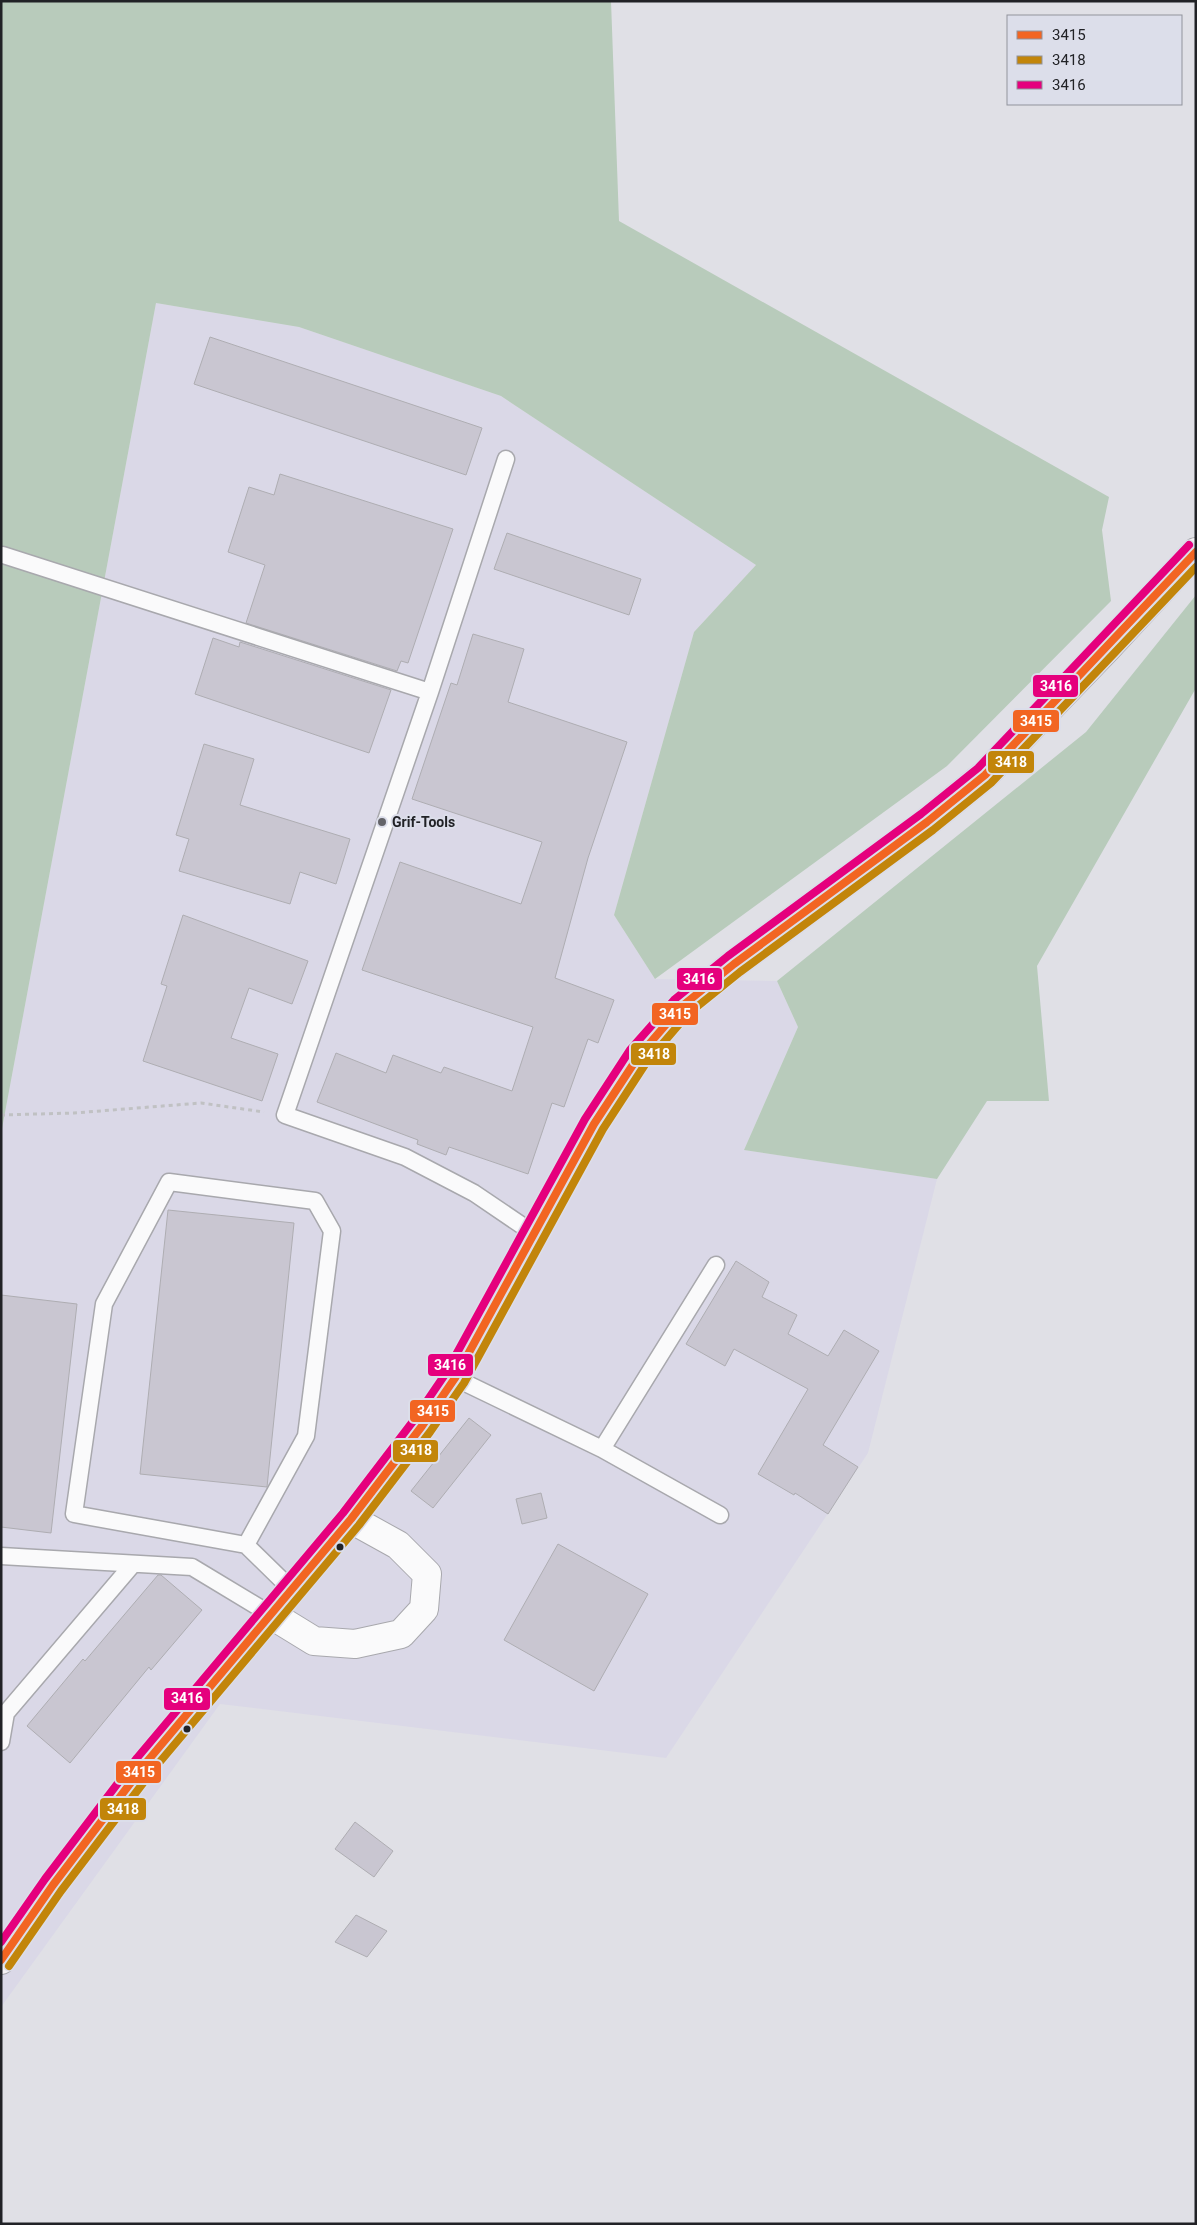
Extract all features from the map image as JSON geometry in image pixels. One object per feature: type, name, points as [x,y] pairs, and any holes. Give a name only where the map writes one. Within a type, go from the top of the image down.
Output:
[{"type":"main road","points":[[1,1960],[53,1885],[145,1764],[351,1519],[422,1426],[455,1378],[533,1233],[604,1109],[638,1057],[681,1007],[734,964],[927,822],[985,775],[1196,552]]},
{"type":"street","points":[[270,1614],[314,1640],[355,1644],[400,1634],[424,1609],[427,1574],[398,1545],[351,1519]]},
{"type":"lane","points":[[506,459],[430,692],[285,1115],[405,1157],[474,1192],[533,1233]]},
{"type":"lane","points":[[4,555],[430,692]]},
{"type":"lane","points":[[246,1545],[306,1436],[332,1231],[315,1201],[169,1182],[104,1304],[74,1514],[246,1545],[291,1589]]},
{"type":"lane","points":[[602,1449],[716,1265]]},
{"type":"lane","points":[[455,1378],[602,1449],[720,1515]]},
{"type":"lane","points":[[1,1556],[192,1567],[270,1614]]},
{"type":"lane","points":[[1,1742],[6,1713],[134,1564]]},
{"type":"path","points":[[1,1115],[74,1113],[201,1103],[285,1115]]},
{"type":"shaded area","points":[[156,303],[299,327],[501,396],[756,565],[694,632],[614,915],[655,979],[777,981],[798,1027],[744,1150],[937,1179],[868,1453],[666,1758],[220,1704],[1,2007],[1,1134]]},
{"type":"green space","points":[[1,1],[611,1],[619,221],[1109,497],[1102,530],[1111,601],[947,766],[655,979],[614,915],[694,632],[756,565],[501,396],[299,327],[156,303],[1,1134]]},
{"type":"green space","points":[[1196,595],[1196,688],[1037,966],[1049,1101],[987,1101],[937,1179],[744,1150],[798,1027],[777,981],[1086,732]]},
{"type":"building","points":[[210,337],[482,428],[466,475],[194,384]]},
{"type":"building","points":[[280,474],[453,529],[408,663],[401,661],[397,671],[246,623],[265,565],[228,552],[249,487],[274,495]]},
{"type":"building","points":[[507,533],[641,579],[629,615],[494,569]]},
{"type":"building","points":[[473,634],[524,649],[508,702],[627,742],[588,858],[555,978],[614,1000],[598,1043],[588,1039],[564,1107],[552,1103],[528,1174],[449,1147],[446,1155],[417,1144],[418,1140],[317,1102],[336,1053],[386,1073],[393,1055],[441,1073],[444,1067],[512,1091],[533,1027],[362,970],[400,862],[521,904],[542,842],[412,799],[451,683],[457,685]]},
{"type":"building","points":[[213,638],[239,647],[240,642],[391,690],[369,753],[195,694]]},
{"type":"building","points":[[204,744],[254,759],[240,805],[350,839],[336,884],[300,872],[290,904],[179,871],[189,839],[176,835]]},
{"type":"building","points":[[183,915],[308,961],[292,1004],[249,988],[231,1038],[278,1054],[262,1101],[143,1061],[167,986],[161,984]]},
{"type":"building","points":[[168,1210],[294,1223],[267,1487],[140,1474]]},
{"type":"building","points":[[736,1261],[769,1282],[762,1297],[797,1315],[788,1334],[828,1356],[844,1330],[879,1351],[823,1445],[858,1467],[828,1514],[795,1493],[794,1495],[758,1474],[808,1389],[734,1349],[725,1366],[686,1344]]},
{"type":"building","points":[[1,1295],[77,1304],[51,1533],[1,1527]]},
{"type":"building","points":[[469,1418],[491,1435],[433,1508],[411,1491]]},
{"type":"building","points":[[541,1493],[547,1518],[522,1524],[516,1499]]},
{"type":"building","points":[[558,1544],[648,1594],[594,1691],[504,1640]]},
{"type":"building","points":[[158,1575],[161,1575],[202,1610],[151,1670],[149,1667],[70,1763],[27,1726],[83,1659],[85,1661]]},
{"type":"building","points":[[355,1822],[393,1851],[374,1877],[335,1849]]},
{"type":"building","points":[[356,1915],[387,1931],[367,1957],[335,1942]]},
{"type":"transit line","name":"3416","points":[[1,1942],[45,1879],[137,1758],[343,1513],[414,1420],[446,1373],[585,1119],[630,1050],[675,999],[728,956],[921,814],[978,768],[1189,545]]},
{"type":"transit line","name":"3415","points":[[1,1960],[53,1885],[145,1764],[351,1519],[422,1426],[455,1378],[594,1124],[638,1057],[681,1007],[734,964],[927,822],[985,775],[1196,552]]},
{"type":"transit line","name":"3418","points":[[9,1966],[61,1891],[153,1770],[359,1525],[430,1432],[464,1383],[603,1129],[646,1063],[688,1014],[740,972],[933,830],[991,783],[1196,567]]},
{"type":"place","name":"Grif-Tools","points":[[382,822]]}]
